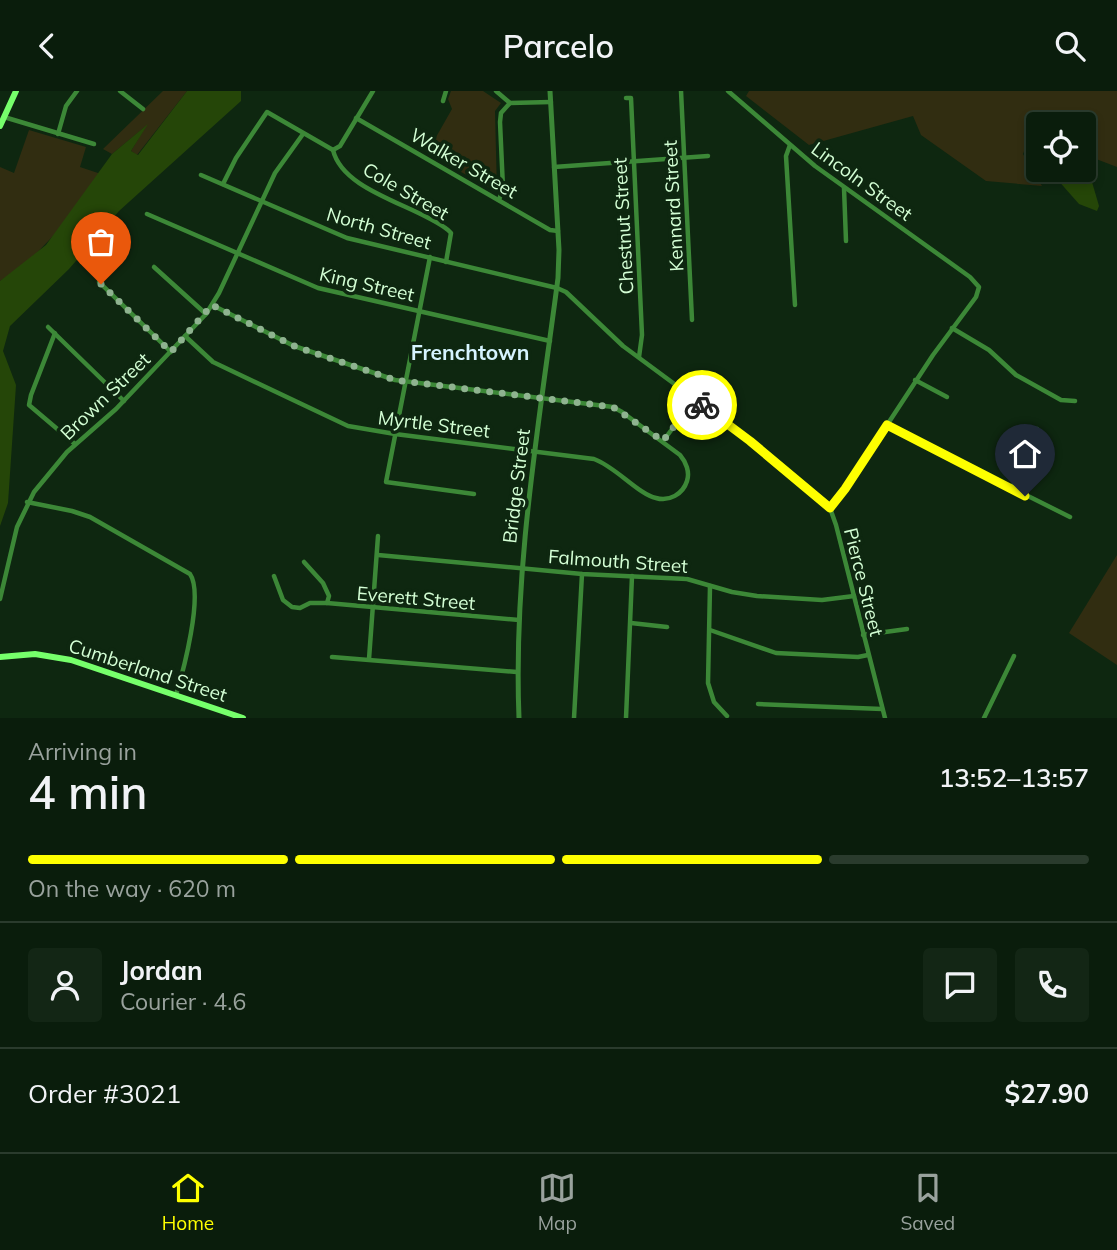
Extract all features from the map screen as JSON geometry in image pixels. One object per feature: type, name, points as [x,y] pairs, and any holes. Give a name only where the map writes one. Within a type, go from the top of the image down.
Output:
[{"type":"main road","points":[[0,126],[16,91]]},
{"type":"main road","name":"Cumberland Street","points":[[0,657],[27,654],[52,656],[115,674],[243,718]]},
{"type":"street","points":[[58,134],[66,106],[77,91]]},
{"type":"street","points":[[120,91],[142,109]]},
{"type":"street","points":[[223,184],[236,157],[267,112],[333,150],[340,146],[373,91]]},
{"type":"street","points":[[443,101],[446,91]]},
{"type":"street","points":[[496,91],[510,103],[551,102]]},
{"type":"street","name":"Bridge Street","points":[[519,718],[517,671],[523,569],[557,288],[558,231],[550,91]]},
{"type":"street","name":"Kennard Street","points":[[681,91],[692,320]]},
{"type":"street","name":"Lincoln Street","points":[[727,91],[844,188],[977,283],[978,291],[952,328]]},
{"type":"street","name":"Chestnut Street","points":[[626,99],[632,99],[642,335],[639,357]]},
{"type":"street","points":[[499,199],[503,188],[501,113],[510,103]]},
{"type":"street","points":[[4,117],[94,144]]},
{"type":"street","name":"Walker Street","points":[[356,118],[550,230],[558,231]]},
{"type":"street","name":"Brown Street","points":[[0,599],[17,527],[27,502],[75,444],[124,401],[206,314],[275,173],[303,134]]},
{"type":"street","points":[[790,145],[786,156],[794,305]]},
{"type":"street","name":"Cole Street","points":[[333,150],[336,162],[369,189],[448,230],[451,233],[446,262]]},
{"type":"street","points":[[554,167],[708,156]]},
{"type":"street","name":"North Street","points":[[201,175],[347,238],[557,288]]},
{"type":"street","points":[[844,188],[846,241]]},
{"type":"street","name":"King Street","points":[[147,214],[318,288],[550,341]]},
{"type":"street","points":[[430,257],[386,482],[474,494]]},
{"type":"street","points":[[154,267],[206,314]]},
{"type":"street","points":[[99,282],[171,352]]},
{"type":"street","name":"Pierce Street","points":[[557,288],[566,292],[607,332],[750,441],[830,508],[885,718]]},
{"type":"street","points":[[212,305],[307,352],[405,382],[613,407],[663,441],[695,399]]},
{"type":"street","points":[[48,327],[124,401]]},
{"type":"street","points":[[830,508],[952,328],[989,350],[1016,375],[1061,400],[1074,401]]},
{"type":"street","points":[[55,333],[30,395],[30,405],[75,444]]},
{"type":"street","name":"Myrtle Street","points":[[185,336],[205,356],[226,370],[348,426],[586,457],[603,462],[658,499],[674,496],[686,484],[688,475],[687,464],[663,441]]},
{"type":"street","points":[[915,380],[947,397]]},
{"type":"street","points":[[887,425],[1070,517]]},
{"type":"street","points":[[1011,489],[1025,465],[1037,429]]},
{"type":"street","points":[[27,502],[90,517],[190,574],[194,585],[190,646],[175,695]]},
{"type":"street","points":[[369,659],[378,536]]},
{"type":"street","name":"Falmouth Street","points":[[377,555],[582,574],[687,579],[757,596],[822,600],[854,596]]},
{"type":"street","points":[[304,562],[323,583],[329,596],[327,603]]},
{"type":"street","points":[[574,718],[582,574]]},
{"type":"street","name":"Everett Street","points":[[274,576],[283,600],[292,607],[327,603],[519,620]]},
{"type":"street","points":[[626,718],[632,576]]},
{"type":"street","points":[[710,586],[708,687],[714,702],[727,716]]},
{"type":"street","points":[[631,623],[667,627]]},
{"type":"street","points":[[863,635],[907,629]]},
{"type":"street","points":[[710,630],[763,650],[785,655],[868,655]]},
{"type":"street","points":[[984,718],[1014,656]]},
{"type":"street","points":[[332,657],[517,671]]},
{"type":"street","points":[[758,704],[883,709]]},
{"type":"street","points":[[841,718],[842,708]]},
{"type":"shaded area","points":[[163,91],[187,91],[137,155],[131,151],[146,126],[112,154],[103,149]]},
{"type":"shaded area","points":[[187,91],[241,91],[241,101],[119,211],[69,269],[10,326],[3,351],[16,385],[8,503],[0,526],[0,281],[46,245],[112,154],[148,124],[131,151],[138,155]]},
{"type":"shaded area","points":[[451,91],[483,91],[501,103],[495,111],[497,192],[427,153],[452,109],[448,99]]},
{"type":"shaded area","points":[[749,91],[1117,91],[1117,167],[1096,159],[1096,112],[1026,112],[1026,146],[1023,154],[1026,159],[1026,182],[1040,182],[1042,186],[986,181],[921,135],[913,116],[809,145],[746,96]]},
{"type":"shaded area","points":[[29,130],[86,147],[80,167],[101,174],[54,235],[27,263],[0,281],[0,167],[14,173]]},
{"type":"shaded area","points":[[1060,182],[1092,182],[1099,206],[1097,211],[1079,204]]},
{"type":"shaded area","points":[[1117,555],[1117,665],[1069,633]]},
{"type":"way so far","points":[[101,284],[171,352],[212,305],[307,352],[395,380],[613,407],[663,441],[695,399],[702,405]]},
{"type":"district","name":"Frenchtown","points":[[470,353]]},
{"type":"route","points":[[702,405],[830,508],[887,425],[1025,496]]}]
